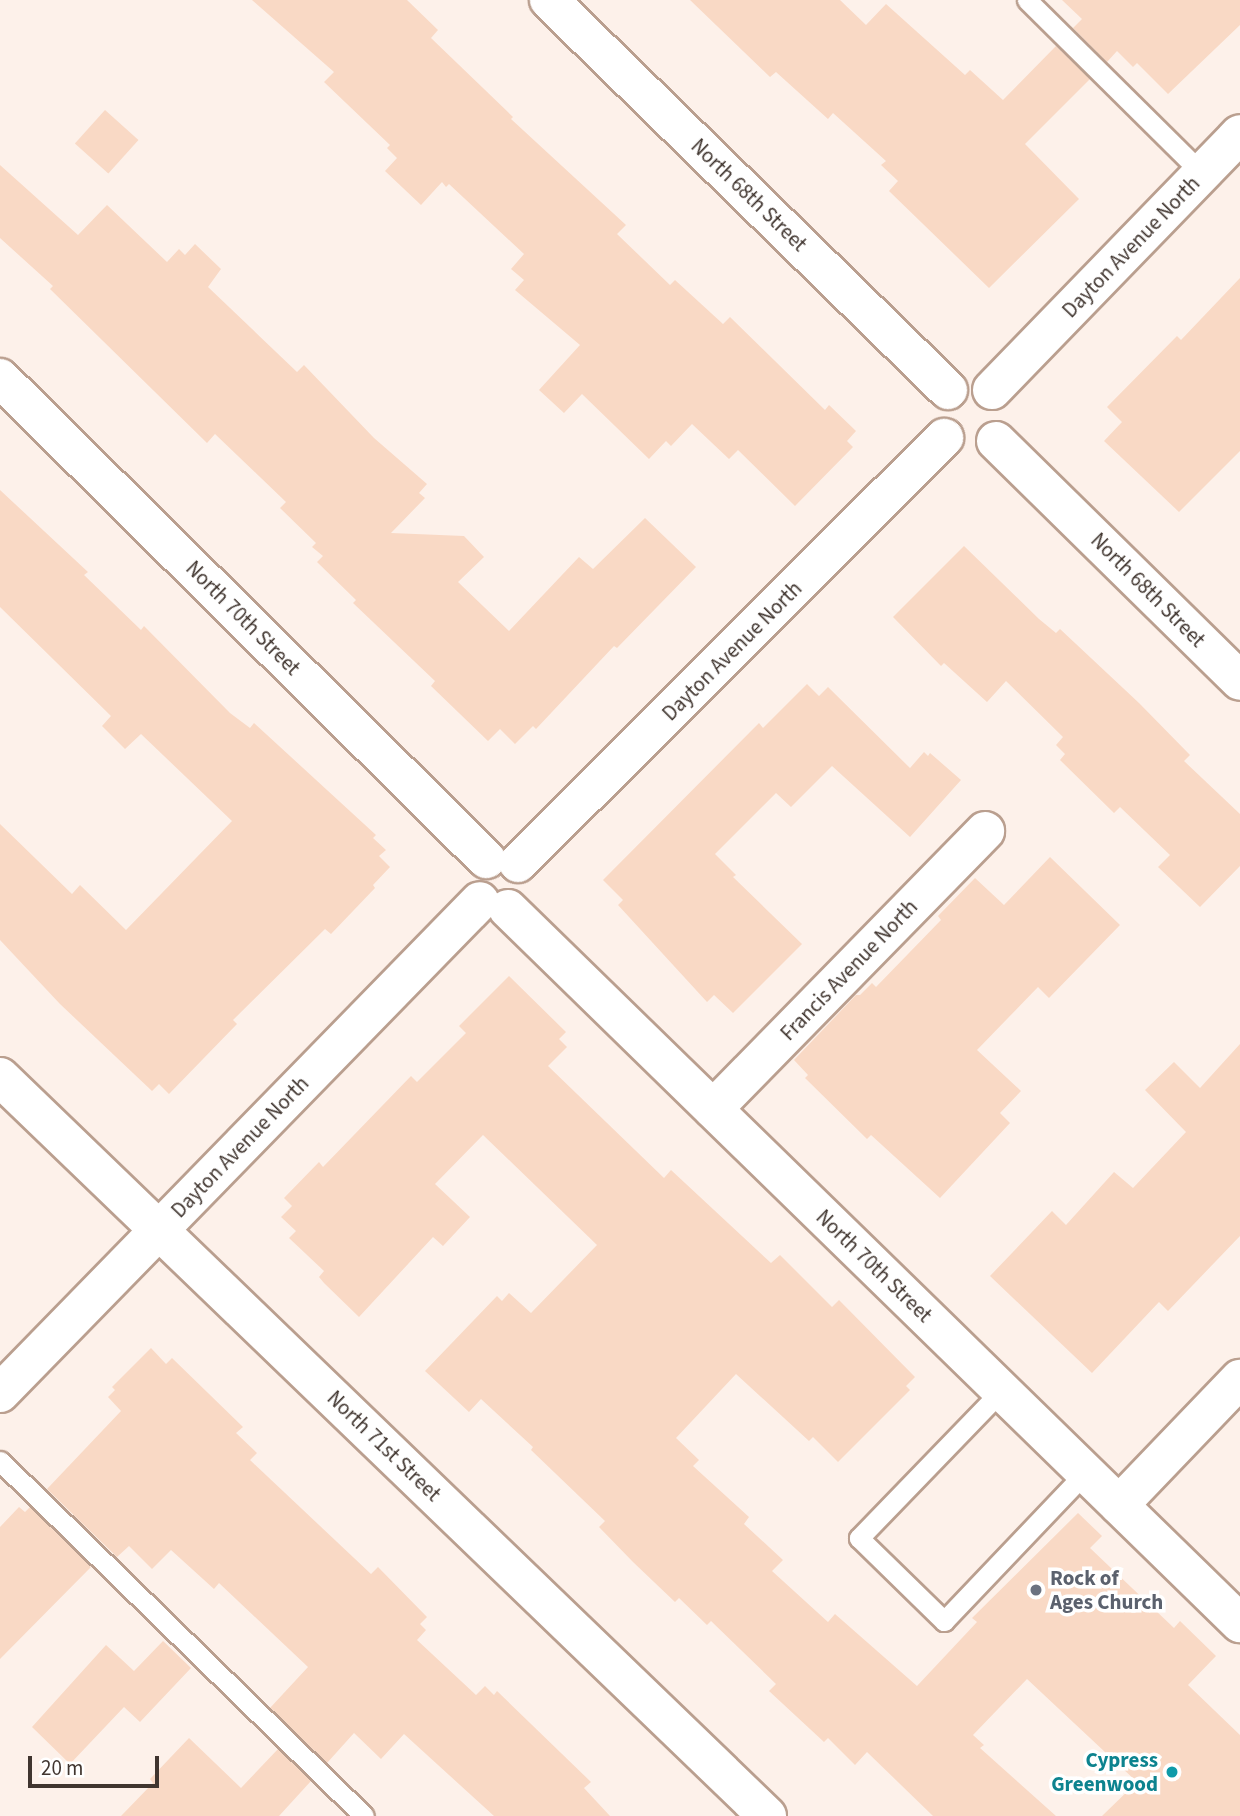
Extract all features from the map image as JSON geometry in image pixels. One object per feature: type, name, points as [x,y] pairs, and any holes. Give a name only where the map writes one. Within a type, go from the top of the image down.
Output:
[{"type":"street","name":"North 68th Street","points":[[549,0],[948,390]]},
{"type":"street","name":"Dayton Avenue North","points":[[992,390],[1240,134]]},
{"type":"street","name":"North 70th Street","points":[[0,378],[502,861]]},
{"type":"street","points":[[970,382],[992,390],[1004,411],[1004,421],[996,441],[978,450],[968,450],[958,448],[944,438],[937,422],[936,410],[948,390],[970,382]]},
{"type":"street","name":"Dayton Avenue North","points":[[502,861],[944,438]]},
{"type":"street","name":"North 68th Street","points":[[996,441],[1240,681]]},
{"type":"street","name":"Francis Avenue North","points":[[713,1109],[985,831]]},
{"type":"street","points":[[494,905],[472,880],[474,872],[502,861]]},
{"type":"street","name":"Dayton Avenue North","points":[[0,1393],[159,1230],[494,905]]},
{"type":"street","name":"North 70th Street","points":[[494,905],[713,1109],[1240,1623]]},
{"type":"street","name":"North 71st Street","points":[[0,1077],[767,1816]]},
{"type":"street","points":[[1119,1505],[1240,1379]]},
{"type":"lane","points":[[1027,0],[1203,174]]},
{"type":"lane","points":[[1002,1390],[859,1538],[944,1621],[1086,1472]]},
{"type":"lane","points":[[0,1461],[364,1816]]},
{"type":"building","points":[[252,0],[407,0],[438,30],[431,38],[513,117],[511,119],[626,225],[617,234],[670,285],[675,280],[723,324],[730,317],[825,410],[829,405],[856,431],[847,441],[853,447],[795,506],[738,450],[729,459],[692,424],[671,446],[666,441],[649,459],[582,394],[564,413],[539,390],[580,345],[515,290],[524,280],[511,269],[524,254],[449,184],[446,187],[442,182],[421,205],[385,171],[397,158],[387,148],[390,145],[324,82],[334,72]]},
{"type":"building","points":[[690,0],[840,0],[866,25],[886,4],[965,75],[970,70],[1003,100],[1056,46],[1090,79],[1025,144],[1079,199],[989,288],[889,191],[898,181],[881,165],[886,161],[833,113],[828,119],[776,72],[770,77]]},
{"type":"building","points":[[1062,0],[1240,0],[1240,25],[1168,94],[1137,63],[1133,67],[1117,51],[1107,62],[1073,28],[1082,19]]},
{"type":"building","points":[[105,110],[138,140],[108,174],[75,143]]},
{"type":"building","points":[[0,165],[78,235],[107,205],[167,262],[179,249],[185,255],[195,244],[221,269],[208,287],[297,372],[304,365],[374,438],[427,484],[419,493],[425,498],[391,533],[464,536],[484,557],[458,582],[509,631],[579,557],[593,569],[645,518],[696,567],[617,648],[614,646],[536,729],[533,726],[515,744],[500,729],[488,741],[431,686],[435,681],[353,603],[356,600],[317,562],[323,556],[312,547],[316,543],[280,508],[286,502],[215,434],[207,443],[50,289],[53,286],[0,238]]},
{"type":"building","points":[[1240,278],[1240,451],[1179,512],[1104,441],[1122,422],[1107,407],[1177,336],[1181,340]]},
{"type":"building","points":[[0,490],[88,572],[84,575],[141,630],[144,626],[230,713],[250,728],[254,723],[376,835],[373,838],[386,850],[379,856],[390,867],[373,885],[375,888],[331,934],[325,929],[233,1020],[237,1024],[169,1094],[159,1084],[152,1091],[60,1004],[0,940],[0,824],[72,894],[80,885],[126,930],[232,821],[141,734],[125,749],[102,726],[111,716],[0,607]]},
{"type":"building","points":[[964,546],[1039,619],[1056,633],[1060,629],[1139,703],[1190,755],[1184,761],[1240,814],[1240,866],[1200,907],[1158,867],[1170,855],[1120,807],[1114,813],[1060,760],[1065,754],[1056,745],[1063,737],[1006,681],[987,702],[944,663],[941,666],[893,617]]},
{"type":"building","points":[[807,684],[819,696],[828,687],[910,768],[924,752],[928,756],[930,753],[961,780],[910,837],[832,766],[791,807],[776,793],[715,854],[736,875],[733,877],[802,944],[733,1013],[714,995],[707,1002],[618,905],[623,900],[603,880],[759,723],[763,728]]},
{"type":"building","points":[[1050,857],[1120,925],[1049,998],[1038,987],[977,1050],[1021,1091],[1000,1113],[1010,1123],[940,1198],[871,1135],[867,1139],[805,1078],[808,1075],[794,1060],[856,995],[860,995],[872,983],[876,987],[941,920],[938,916],[975,878],[1004,905]]},
{"type":"building","points":[[509,976],[566,1032],[559,1039],[567,1047],[548,1066],[664,1178],[671,1170],[771,1263],[780,1255],[832,1307],[839,1300],[915,1377],[906,1386],[910,1390],[838,1462],[813,1437],[809,1441],[736,1374],[676,1438],[699,1460],[693,1466],[749,1517],[744,1524],[783,1560],[772,1571],[828,1622],[835,1614],[917,1686],[977,1622],[972,1618],[1078,1513],[1102,1536],[1090,1548],[1174,1628],[1180,1621],[1216,1656],[1188,1685],[1240,1735],[1240,1816],[1102,1816],[1137,1782],[1027,1679],[973,1735],[984,1745],[980,1748],[1056,1816],[933,1816],[867,1752],[855,1765],[828,1738],[824,1742],[769,1691],[776,1684],[711,1621],[707,1625],[679,1598],[675,1602],[633,1562],[599,1527],[605,1521],[531,1450],[533,1447],[481,1399],[469,1412],[425,1371],[497,1296],[502,1301],[509,1293],[531,1313],[597,1245],[483,1135],[435,1184],[470,1217],[443,1246],[433,1237],[359,1317],[324,1283],[319,1277],[324,1271],[289,1238],[296,1231],[281,1217],[292,1206],[284,1198],[319,1162],[323,1167],[411,1076],[417,1082],[466,1033],[459,1026]]},
{"type":"building","points":[[1240,1044],[1240,1236],[1168,1311],[1159,1302],[1092,1373],[990,1276],[1052,1211],[1066,1225],[1114,1172],[1133,1188],[1186,1132],[1145,1090],[1174,1062],[1200,1088]]},
{"type":"building","points":[[151,1348],[166,1364],[172,1358],[243,1427],[236,1433],[257,1453],[250,1460],[371,1574],[378,1567],[427,1617],[420,1624],[426,1630],[417,1640],[476,1695],[485,1686],[494,1695],[497,1691],[591,1782],[584,1788],[610,1816],[494,1816],[404,1734],[381,1759],[354,1733],[327,1763],[270,1708],[308,1667],[219,1583],[214,1589],[171,1550],[152,1569],[129,1546],[117,1557],[47,1489],[121,1411],[108,1397],[115,1390],[112,1387]]},
{"type":"building","points":[[19,1507],[25,1512],[30,1507],[91,1567],[0,1659],[0,1527]]},
{"type":"building","points":[[163,1641],[191,1668],[140,1722],[124,1707],[70,1764],[32,1727],[106,1645],[134,1671]]},
{"type":"building","points":[[189,1738],[241,1788],[278,1749],[311,1781],[279,1816],[121,1816],[153,1783],[150,1779]]},
{"type":"place","name":"Rock of Ages Church","points":[[1036,1590]]},
{"type":"place","name":"Cypress Greenwood","points":[[1172,1772]]}]
